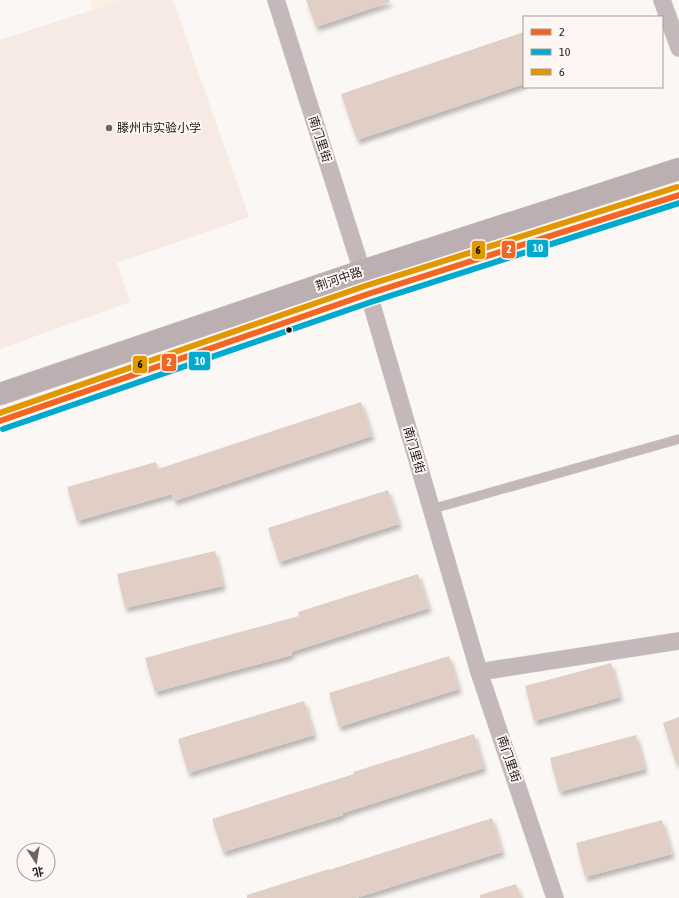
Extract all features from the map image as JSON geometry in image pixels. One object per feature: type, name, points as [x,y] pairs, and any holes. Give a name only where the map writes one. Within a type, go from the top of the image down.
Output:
[{"type":"main road","name":"荆河中路","points":[[0,394],[362,271],[679,169]]},
{"type":"main road","name":"荆河中路","points":[[0,421],[368,294],[679,195]]},
{"type":"street","name":"南门里街","points":[[276,0],[362,271],[479,672],[555,898]]},
{"type":"street","points":[[662,0],[679,48]]},
{"type":"street","points":[[479,672],[679,642]]},
{"type":"lane","points":[[432,509],[679,439]]},
{"type":"shaded area","points":[[89,0],[123,0],[93,10]]},
{"type":"shaded area","name":"滕州市实验小学","points":[[123,0],[173,0],[249,217],[117,263],[130,302],[0,349],[0,40]]},
{"type":"building","points":[[306,0],[389,0],[390,2],[316,27]]},
{"type":"building","points":[[523,32],[523,84],[357,140],[341,94]]},
{"type":"building","points":[[361,402],[372,436],[174,501],[172,494],[77,521],[67,487],[156,462],[158,469]]},
{"type":"building","points":[[388,490],[399,524],[279,562],[268,528]]},
{"type":"building","points":[[215,551],[223,586],[125,608],[117,574]]},
{"type":"building","points":[[418,574],[429,608],[291,652],[292,655],[155,692],[145,658],[299,616],[298,612]]},
{"type":"building","points":[[449,656],[459,689],[339,727],[329,693]]},
{"type":"building","points":[[611,663],[620,697],[534,721],[525,686]]},
{"type":"building","points":[[304,701],[314,735],[188,773],[178,739]]},
{"type":"building","points":[[679,717],[679,763],[676,763],[663,723]]},
{"type":"building","points":[[474,734],[484,768],[343,813],[343,815],[223,852],[212,819]]},
{"type":"building","points":[[636,735],[645,769],[559,792],[550,758]]},
{"type":"building","points":[[492,818],[502,852],[356,898],[247,898],[247,895]]},
{"type":"building","points":[[662,820],[672,854],[585,877],[576,843]]},
{"type":"building","points":[[516,884],[521,898],[480,898],[480,895]]},
{"type":"transit line","name":"6","points":[[0,413],[365,286],[677,187]]},
{"type":"transit line","name":"2","points":[[0,421],[368,294],[679,195]]},
{"type":"transit line","name":"10","points":[[3,429],[371,302],[679,203]]},
{"type":"place","name":"滕州市实验小学","points":[[109,128]]}]
